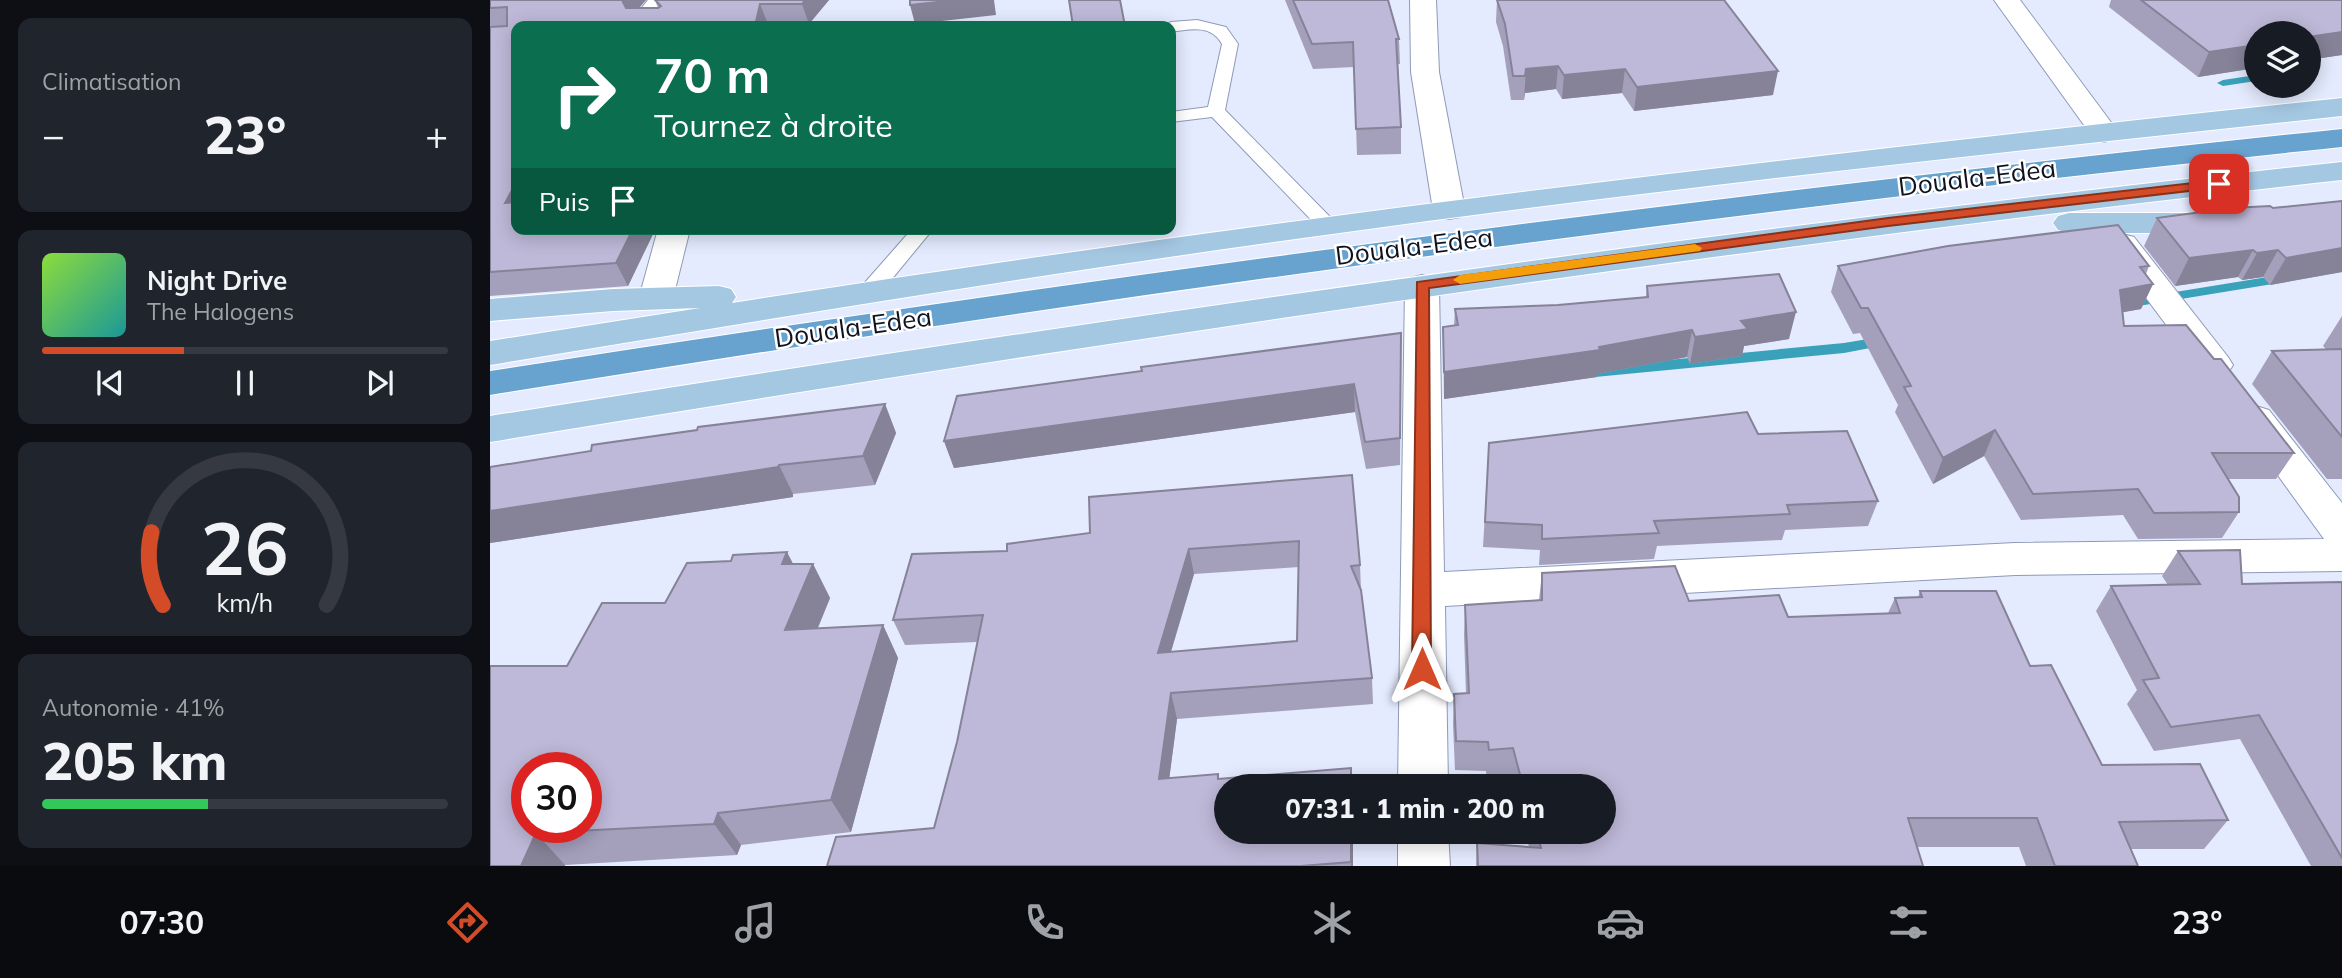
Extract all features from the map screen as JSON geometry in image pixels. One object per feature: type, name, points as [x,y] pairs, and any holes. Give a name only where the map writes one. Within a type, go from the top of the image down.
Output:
[{"type":"highway","name":"Douala-Edea","points":[[490,383],[1350,254],[2086,163],[2342,138]]},
{"type":"main road","points":[[490,353],[869,292],[1327,225],[2342,107]]},
{"type":"main road","points":[[490,429],[1199,316],[1888,222],[2342,171]]},
{"type":"main road","points":[[1888,222],[2229,222]]},
{"type":"main road","points":[[490,310],[656,298],[812,301]]},
{"type":"street","points":[[645,21],[661,0]]},
{"type":"street","points":[[1423,0],[1425,72],[1449,210]]},
{"type":"street","points":[[2007,0],[2104,133]]},
{"type":"street","points":[[2106,223],[2342,533]]},
{"type":"street","points":[[656,298],[672,235]]},
{"type":"street","points":[[1422,285],[1423,774]]},
{"type":"street","points":[[1421,590],[2015,559],[2342,555]]},
{"type":"street","points":[[1423,844],[1423,866]]},
{"type":"lane","points":[[1176,26],[1195,24],[1217,27],[1227,35],[1230,44],[1216,111]]},
{"type":"lane","points":[[1176,116],[1216,111]]},
{"type":"lane","points":[[1216,111],[1327,225]]},
{"type":"lane","points":[[869,292],[918,235]]},
{"type":"building","points":[[490,0],[622,0],[626,8],[658,8],[661,6],[655,0],[805,0],[802,4],[760,4],[756,21],[511,21],[511,192],[505,203],[511,202],[511,235],[630,235],[616,263],[490,272],[490,27],[507,26],[507,7],[490,8]]},
{"type":"building","points":[[910,0],[956,0],[910,5]]},
{"type":"building","points":[[1069,0],[1120,0],[1124,21],[1072,21]]},
{"type":"building","points":[[1293,0],[1388,0],[1399,39],[1396,39],[1401,127],[1356,129],[1353,42],[1312,44]]},
{"type":"building","points":[[1497,0],[1724,0],[1778,71],[1637,87],[1625,69],[1564,75],[1558,66],[1526,69],[1525,76],[1513,76],[1505,24]]},
{"type":"building","points":[[2141,0],[2342,0],[2342,32],[2321,35],[2321,21],[2244,21],[2244,47],[2209,52]]},
{"type":"building","points":[[2342,201],[2342,248],[2286,258],[2278,250],[2257,253],[2253,250],[2189,258],[2157,218],[2231,208],[2273,208]]},
{"type":"building","points":[[2118,225],[2149,266],[2140,267],[2153,284],[2120,290],[2124,326],[2186,325],[2214,359],[2221,359],[2294,453],[2212,453],[2239,497],[2239,512],[2154,513],[2138,489],[2033,494],[1995,430],[1943,458],[1904,387],[1911,386],[1868,308],[1861,308],[1838,266],[1948,246]]},
{"type":"building","points":[[1779,274],[1796,312],[1741,321],[1748,329],[1695,337],[1692,330],[1599,347],[1600,350],[1444,372],[1443,327],[1458,325],[1455,309],[1558,305],[1648,297],[1647,286]]},
{"type":"building","points":[[1401,333],[1400,438],[1365,442],[1354,384],[944,441],[957,396],[1142,371],[1141,367]]},
{"type":"building","points":[[2342,349],[2342,437],[2272,351]]},
{"type":"building","points":[[885,404],[863,456],[779,465],[490,511],[490,467],[591,451],[592,445],[697,430],[698,427]]},
{"type":"building","points":[[1747,412],[1758,434],[1847,431],[1878,501],[1787,505],[1790,514],[1654,521],[1659,533],[1542,539],[1542,525],[1485,522],[1489,443]]},
{"type":"building","points":[[1352,475],[1360,565],[1351,566],[1361,590],[1372,678],[1171,693],[1159,779],[1214,774],[1214,844],[1351,844],[1351,862],[1301,866],[827,866],[836,837],[934,828],[957,742],[983,615],[893,620],[912,554],[1007,551],[1007,544],[1090,533],[1089,497]],"holes":[[[1299,541],[1297,641],[1158,653],[1189,549]]]},
{"type":"building","points":[[2240,550],[2242,584],[2342,582],[2342,858],[2259,715],[2171,727],[2143,680],[2159,678],[2111,586],[2200,584],[2178,551]]},
{"type":"building","points":[[787,552],[782,564],[813,564],[785,630],[883,625],[831,800],[718,813],[714,824],[602,830],[602,752],[511,752],[511,843],[531,843],[521,866],[490,866],[490,666],[567,666],[602,603],[665,603],[687,563],[731,561],[733,555]]},
{"type":"building","points":[[1675,566],[1689,601],[1779,595],[1788,617],[1900,613],[1895,598],[1922,597],[1920,591],[1996,591],[2030,666],[2051,665],[2102,765],[2200,764],[2228,820],[2119,822],[2138,866],[2055,866],[2037,818],[1908,818],[1923,866],[1478,866],[1477,844],[1541,848],[1540,844],[1616,844],[1616,774],[1520,774],[1513,748],[1489,750],[1488,742],[1456,741],[1454,694],[1469,693],[1465,605],[1542,600],[1542,573]]},
{"type":"building","points":[[1351,768],[1351,774],[1278,774]]},
{"type":"waterway","points":[[2223,83],[2244,80]]},
{"type":"waterway","points":[[2126,304],[2286,278]]},
{"type":"waterway","points":[[1595,372],[1844,348],[1886,341]]},
{"type":"slow traffic","points":[[1460,280],[1695,248]]},
{"type":"route","points":[[1422,669],[1422,285],[1888,222],[2219,184]]}]
